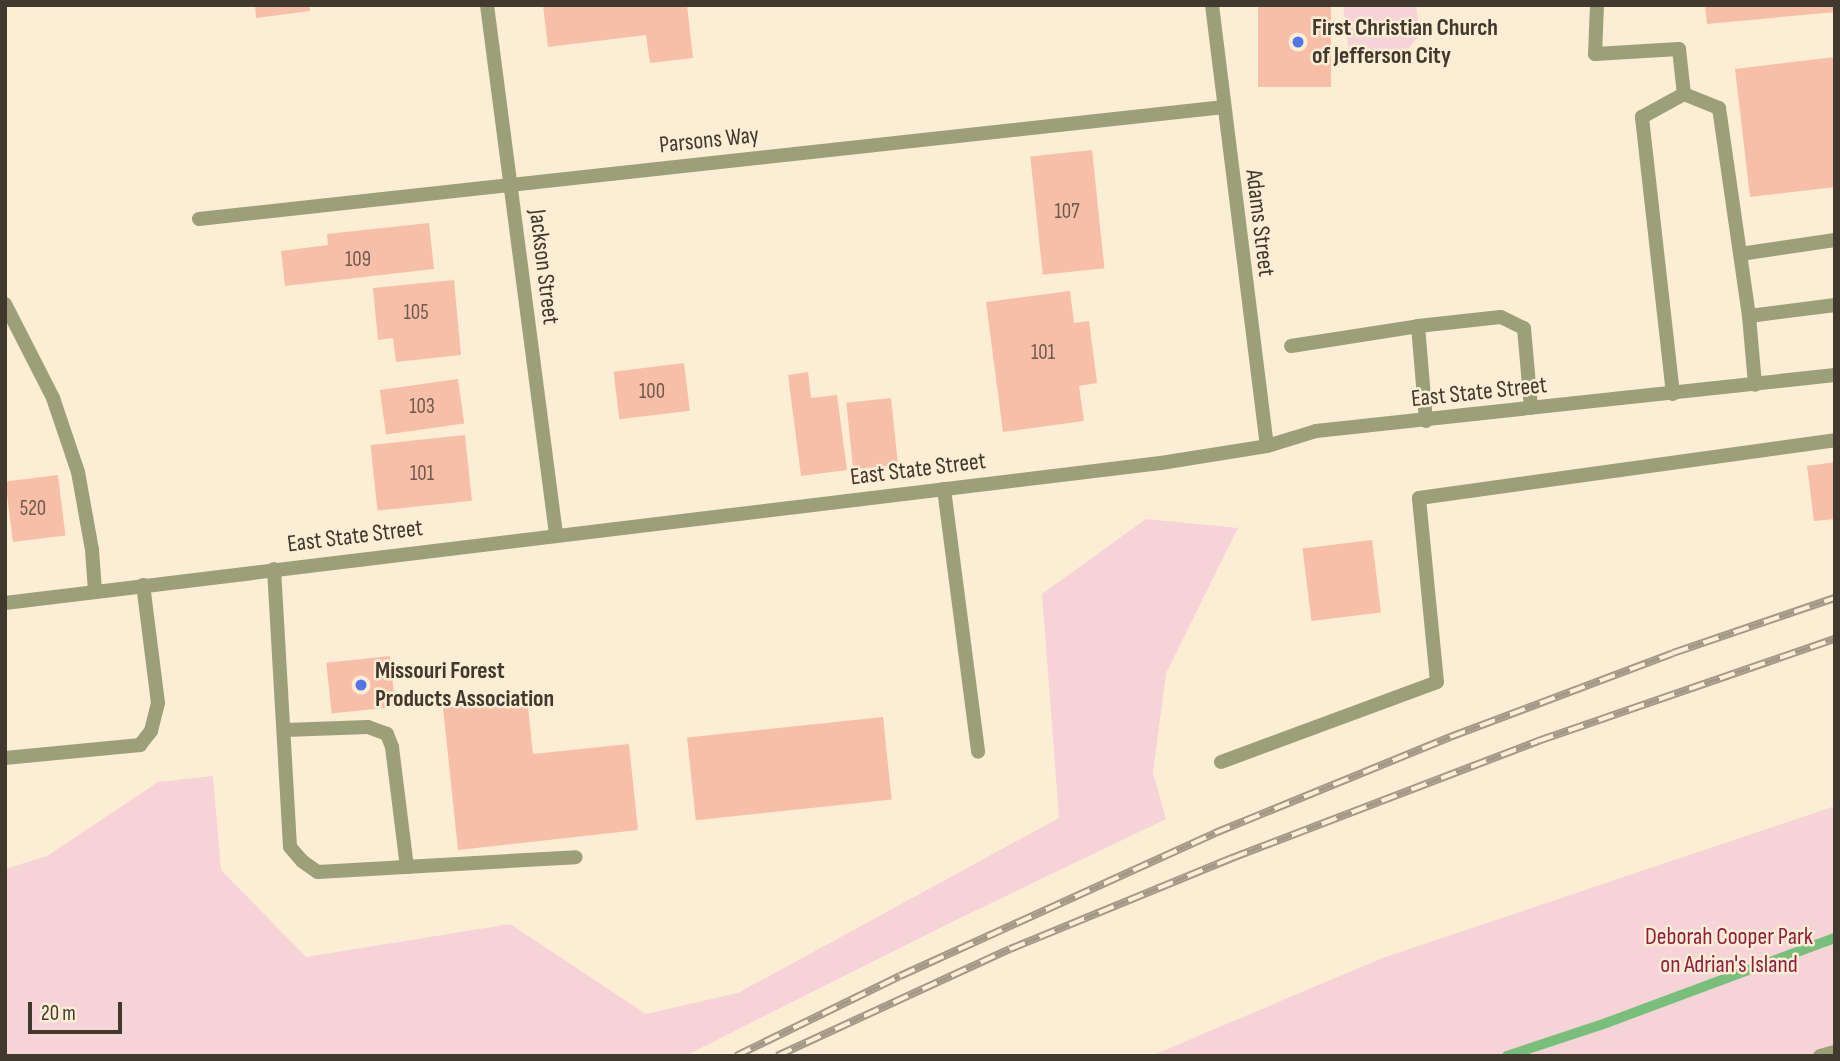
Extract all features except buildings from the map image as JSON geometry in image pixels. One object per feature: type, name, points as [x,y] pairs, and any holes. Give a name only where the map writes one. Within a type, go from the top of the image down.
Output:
[{"type":"street","name":"Jackson Street","points":[[487,5],[556,534]]},
{"type":"street","name":"Adams Street","points":[[1212,5],[1267,446]]},
{"type":"street","points":[[1597,5],[1595,54],[1679,49],[1684,94]]},
{"type":"street","points":[[1673,394],[1642,117],[1684,94],[1720,108],[1749,316],[1755,385]]},
{"type":"street","name":"Parsons Way","points":[[199,219],[1224,107]]},
{"type":"street","points":[[1741,254],[1835,240]]},
{"type":"street","points":[[5,304],[53,397],[78,472],[92,550],[95,592]]},
{"type":"street","points":[[1749,316],[1835,305]]},
{"type":"street","points":[[1291,346],[1418,326],[1501,317],[1524,328],[1531,408]]},
{"type":"street","points":[[1418,326],[1426,421]]},
{"type":"street","name":"East State Street","points":[[5,603],[556,534],[1161,463],[1267,446],[1316,431],[1835,375]]},
{"type":"street","points":[[1220,762],[1437,682],[1419,498],[1835,440]]},
{"type":"street","points":[[944,489],[978,752]]},
{"type":"street","points":[[274,569],[290,847],[302,861],[318,872],[576,857]]},
{"type":"street","points":[[5,758],[140,745],[151,731],[158,703],[143,585]]},
{"type":"street","points":[[285,730],[368,727],[387,734],[392,747],[407,867]]},
{"type":"street","points":[[1820,1056],[1835,1052]]},
{"type":"green space","points":[[1343,5],[1416,5],[1420,35],[1407,50],[1349,54]]},
{"type":"green space","points":[[1146,519],[1238,528],[1166,673],[1153,773],[1166,819],[958,919],[685,1056],[5,1056],[5,869],[47,856],[158,782],[213,776],[221,870],[306,957],[510,924],[646,1014],[738,993],[1059,818],[1042,594]]},
{"type":"green space","name":"Deborah Cooper Park on Adrian's Island","points":[[1835,806],[1835,1056],[1151,1056],[1380,959]]},
{"type":"waterway","points":[[1507,1056],[1606,1023],[1835,938]]},
{"type":"railway","points":[[736,1056],[900,976],[1215,833],[1450,737],[1673,653],[1835,598]]},
{"type":"railway","points":[[777,1056],[1010,949],[1232,858],[1538,741],[1835,639]]},
{"type":"place","name":"First Christian Church of Jefferson City","points":[[1298,42]]},
{"type":"place","name":"Missouri Forest Products Association","points":[[361,685]]}]
